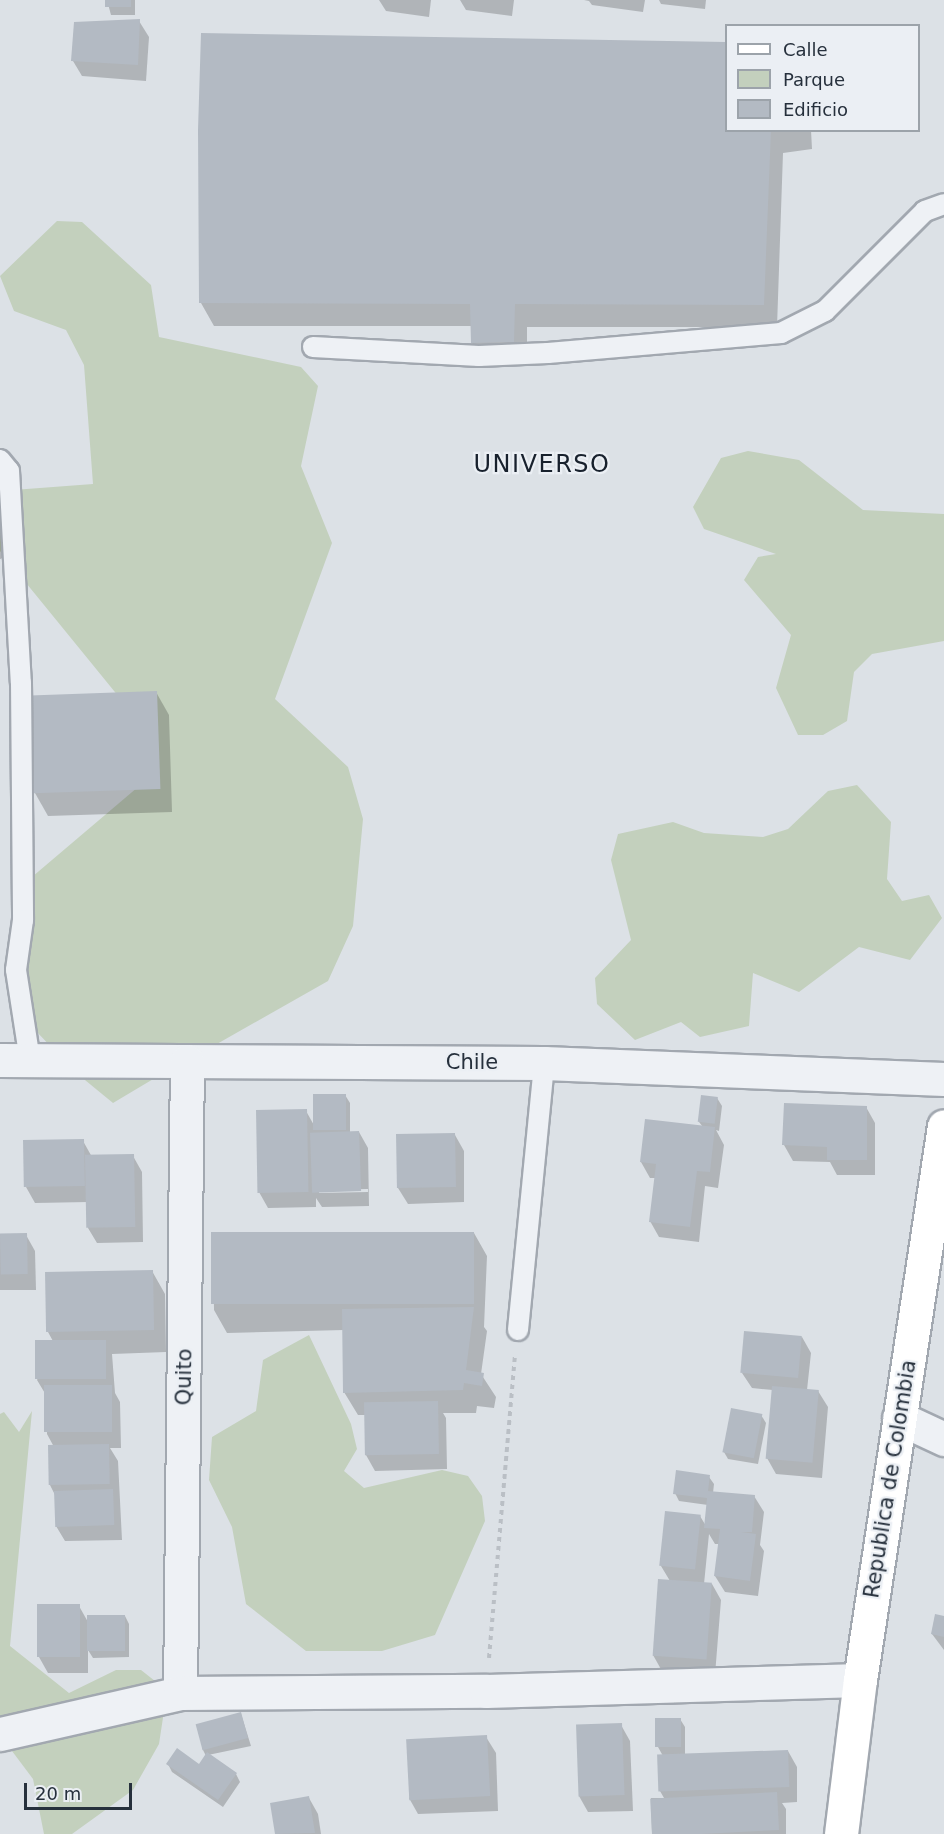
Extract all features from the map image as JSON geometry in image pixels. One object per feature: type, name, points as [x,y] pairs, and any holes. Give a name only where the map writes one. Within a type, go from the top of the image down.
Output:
[{"type":"street","name":"Chile","points":[[15,1060],[544,1063],[944,1079]]},
{"type":"street","name":"Quito","points":[[180,1693],[187,1061]]},
{"type":"street","name":"Republica de Colombia","points":[[841,1834],[860,1680],[944,1126]]},
{"type":"street","points":[[899,1418],[944,1439]]},
{"type":"street","points":[[0,1734],[180,1693],[486,1691],[860,1680]]},
{"type":"lane","points":[[313,347],[479,356],[548,353],[781,333],[825,311],[926,211],[944,204]]},
{"type":"lane","points":[[0,460],[9,471],[21,683],[23,920],[8,970],[15,1060]]},
{"type":"lane","points":[[518,1330],[544,1063]]},
{"type":"path","points":[[486,1691],[518,1330]]},
{"type":"green space","points":[[57,221],[82,222],[151,285],[159,337],[301,367],[318,386],[301,466],[332,543],[275,699],[348,767],[363,819],[353,926],[328,981],[187,1061],[174,1083],[160,1075],[113,1103],[74,1071],[36,1031],[9,932],[19,888],[138,787],[154,740],[0,551],[0,491],[93,484],[84,365],[66,330],[14,311],[0,276]]},
{"type":"green space","points":[[748,451],[799,460],[863,510],[944,514],[944,641],[872,654],[854,672],[847,721],[823,735],[798,735],[776,688],[791,635],[744,580],[758,557],[776,554],[704,529],[693,507],[721,458]]},
{"type":"green space","points":[[857,785],[891,822],[887,879],[902,901],[929,895],[942,918],[910,960],[859,947],[799,992],[753,973],[749,1026],[700,1037],[681,1022],[635,1040],[597,1004],[595,978],[631,940],[611,860],[618,834],[673,822],[704,833],[763,837],[788,829],[828,791]]},
{"type":"green space","points":[[309,1335],[351,1424],[357,1449],[344,1471],[364,1488],[442,1470],[468,1476],[482,1496],[485,1521],[435,1635],[382,1651],[306,1651],[246,1604],[232,1527],[209,1480],[212,1437],[256,1411],[263,1360]]},
{"type":"green space","points":[[32,1411],[10,1646],[69,1693],[116,1670],[141,1670],[160,1685],[164,1711],[159,1744],[133,1790],[72,1834],[44,1834],[33,1779],[0,1735],[0,1414],[4,1412],[19,1432]]},
{"type":"building","points":[[105,0],[131,0],[131,7],[105,7]]},
{"type":"building","points":[[140,19],[138,65],[71,61],[74,22]]},
{"type":"building","points":[[201,33],[725,42],[725,132],[771,132],[764,305],[515,304],[514,342],[471,343],[470,304],[199,303],[198,130]]},
{"type":"building","points":[[157,691],[160,789],[33,793],[30,695]]},
{"type":"building","points":[[313,1094],[346,1094],[346,1130],[313,1130]]},
{"type":"building","points":[[701,1095],[718,1097],[715,1124],[698,1122]]},
{"type":"building","points":[[784,1103],[867,1106],[867,1160],[827,1160],[827,1147],[782,1145]]},
{"type":"building","points":[[307,1109],[308,1192],[257,1193],[256,1110]]},
{"type":"building","points":[[645,1119],[715,1127],[710,1172],[697,1171],[690,1227],[649,1222],[656,1164],[640,1162]]},
{"type":"building","points":[[359,1131],[361,1191],[312,1193],[310,1133]]},
{"type":"building","points":[[455,1133],[456,1187],[397,1188],[396,1134]]},
{"type":"building","points":[[84,1139],[85,1186],[24,1187],[23,1140]]},
{"type":"building","points":[[134,1154],[135,1227],[86,1228],[85,1155]]},
{"type":"building","points":[[211,1232],[474,1232],[474,1304],[211,1304]]},
{"type":"building","points":[[0,1233],[27,1233],[28,1274],[1,1274]]},
{"type":"building","points":[[153,1270],[154,1330],[46,1332],[45,1272]]},
{"type":"building","points":[[474,1307],[466,1370],[484,1373],[482,1386],[464,1383],[463,1390],[343,1393],[342,1309]]},
{"type":"building","points":[[744,1331],[802,1336],[798,1378],[740,1373]]},
{"type":"building","points":[[35,1340],[106,1340],[106,1379],[35,1379]]},
{"type":"building","points":[[44,1385],[112,1385],[112,1432],[44,1432]]},
{"type":"building","points":[[772,1386],[819,1390],[812,1463],[766,1459]]},
{"type":"building","points":[[438,1401],[439,1454],[365,1455],[364,1402]]},
{"type":"building","points":[[731,1408],[762,1414],[754,1458],[722,1452]]},
{"type":"building","points":[[109,1444],[110,1484],[49,1485],[48,1445]]},
{"type":"building","points":[[676,1470],[710,1475],[708,1491],[755,1495],[752,1532],[741,1532],[756,1534],[750,1581],[714,1576],[720,1529],[704,1528],[707,1498],[673,1494]]},
{"type":"building","points":[[113,1489],[114,1525],[55,1527],[54,1491]]},
{"type":"building","points":[[665,1511],[701,1515],[695,1569],[659,1566]]},
{"type":"building","points":[[658,1579],[712,1583],[706,1660],[653,1656]]},
{"type":"building","points":[[37,1604],[80,1604],[80,1657],[37,1657]]},
{"type":"building","points":[[935,1614],[944,1616],[944,1637],[931,1634]]},
{"type":"building","points":[[87,1615],[125,1615],[125,1651],[87,1651]]},
{"type":"building","points":[[241,1712],[248,1738],[203,1750],[196,1724]]},
{"type":"building","points":[[655,1718],[681,1718],[681,1747],[655,1747]]},
{"type":"building","points":[[622,1723],[625,1795],[579,1797],[576,1725]]},
{"type":"building","points":[[487,1735],[490,1796],[409,1800],[406,1739]]},
{"type":"building","points":[[177,1748],[199,1764],[207,1752],[237,1773],[218,1800],[166,1764]]},
{"type":"building","points":[[788,1750],[789,1787],[658,1792],[657,1755]]},
{"type":"building","points":[[777,1792],[779,1830],[652,1834],[650,1799]]},
{"type":"building","points":[[309,1796],[315,1833],[275,1834],[270,1803]]},
{"type":"district","name":"UNIVERSO","points":[[542,465]]}]
